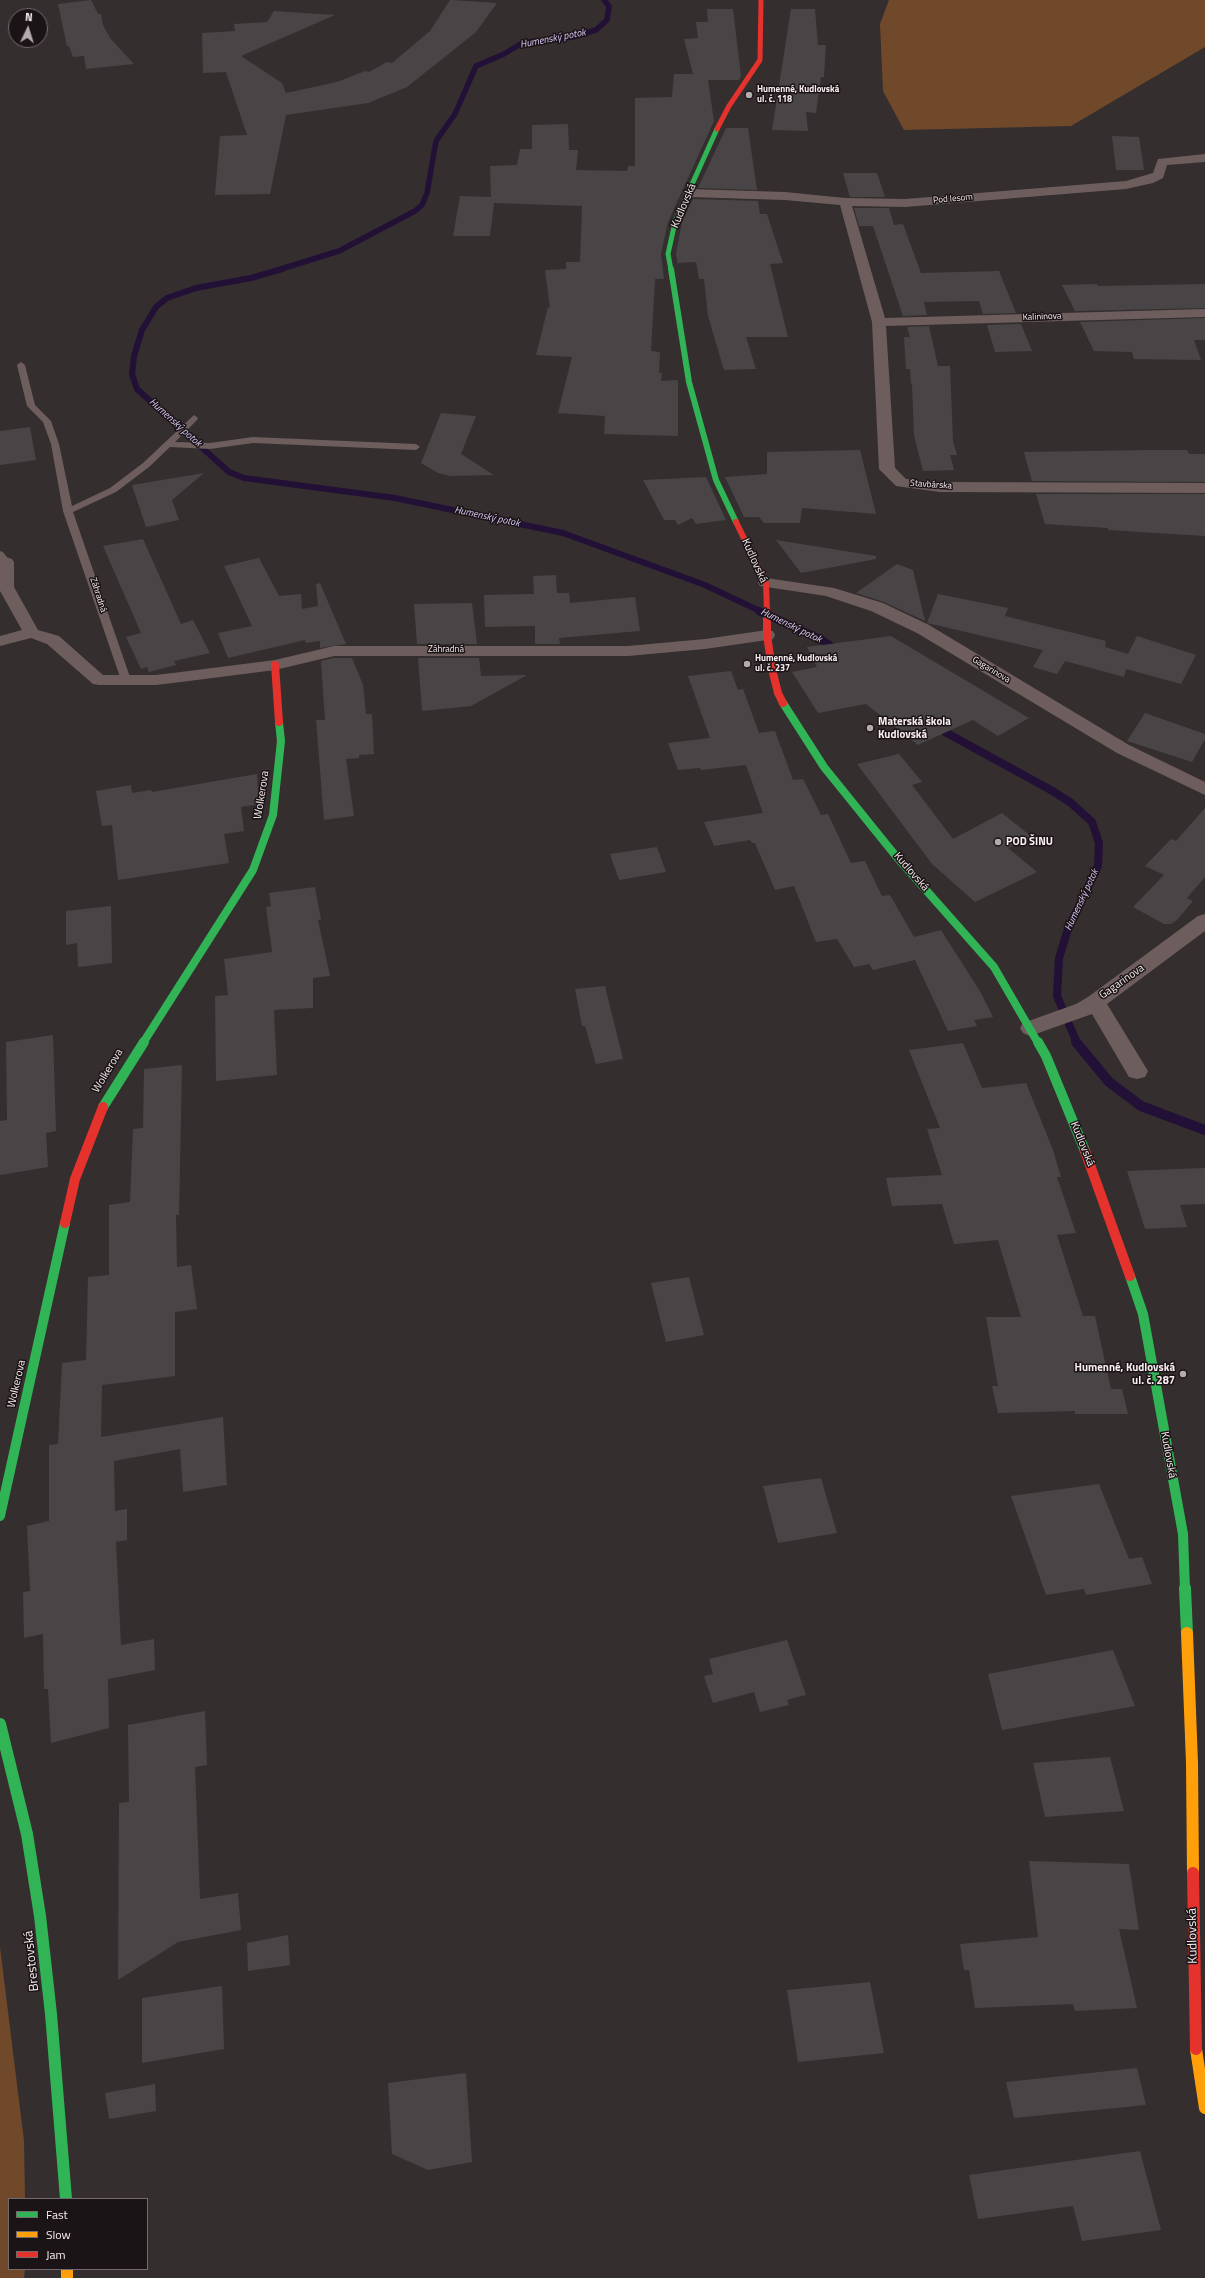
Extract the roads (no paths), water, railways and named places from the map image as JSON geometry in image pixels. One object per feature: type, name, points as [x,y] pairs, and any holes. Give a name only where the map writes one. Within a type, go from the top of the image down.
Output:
[{"type":"street","name":"Kudlovská","points":[[761,0],[760,60],[729,106],[675,222],[668,254],[689,382],[716,480],[766,584],[767,630],[778,693],[790,716],[824,767],[895,855],[994,967],[1039,1025],[1046,1056],[1088,1157],[1143,1314],[1183,1534],[1200,1763],[1195,2042],[1205,2108]]},
{"type":"street","name":"Pod lesom","points":[[689,193],[785,196],[845,202],[905,203],[1126,185],[1149,180],[1159,175],[1162,162],[1205,158]]},
{"type":"street","name":"Stavbárska","points":[[845,202],[879,322],[887,468],[901,483],[940,487],[1205,488]]},
{"type":"street","name":"Kalininova","points":[[879,322],[1205,313]]},
{"type":"street","points":[[0,641],[32,633],[6,587],[3,558]]},
{"type":"street","name":"Gagarinova","points":[[766,584],[828,591],[877,607],[917,626],[1123,749],[1205,789]]},
{"type":"street","name":"Záhradná","points":[[32,633],[52,640],[99,680],[156,680],[275,665],[334,651],[628,651],[705,644],[767,630]]},
{"type":"street","name":"Wolkerova","points":[[0,1516],[76,1179],[104,1100],[253,870],[273,815],[281,740],[275,665]]},
{"type":"street","name":"Gagarinova","points":[[1039,1025],[1089,1005],[1205,921]]},
{"type":"street","points":[[1089,1005],[1137,1071]]},
{"type":"street","name":"Brestovská","points":[[0,1724],[27,1834],[40,1916],[51,2014],[66,2198]]},
{"type":"lane","name":"Záhradná","points":[[21,365],[31,406],[47,421],[55,444],[68,511],[126,680]]},
{"type":"lane","points":[[68,511],[113,490],[146,465],[176,438],[192,420]]},
{"type":"lane","points":[[168,444],[184,446],[210,446],[253,440],[416,447]]},
{"type":"waterway","name":"Humenský potok","points":[[278,270],[339,251],[415,211],[422,205],[427,193],[436,141],[455,114],[476,66],[504,54],[522,43],[573,37],[596,30],[607,20],[609,6],[604,0]]},
{"type":"waterway","name":"Humenský potok","points":[[282,269],[251,278],[196,288],[167,298],[156,307],[142,330],[134,356],[132,374],[137,389],[229,472],[244,478],[395,498],[563,533],[705,585],[762,612]]},
{"type":"waterway","name":"Humenský potok","points":[[759,611],[822,640],[840,652]]},
{"type":"waterway","name":"Humenský potok","points":[[934,726],[1049,789],[1070,802],[1092,822],[1099,843],[1098,866],[1068,929],[1059,958],[1057,996],[1077,1043]]},
{"type":"waterway","name":"Humenský potok","points":[[1076,1042],[1109,1082],[1141,1106],[1205,1130]]},
{"type":"place","name":"Humenné, Kudlovská ul. č. 118","points":[[749,95]]},
{"type":"place","name":"Humenné, Kudlovská ul. č. 237","points":[[747,664]]},
{"type":"place","name":"Materská škola Kudlovská","points":[[870,728]]},
{"type":"place","name":"POD ŠINU","points":[[998,842]]},
{"type":"place","name":"Humenné, Kudlovská ul. č. 287","points":[[1183,1374]]}]
